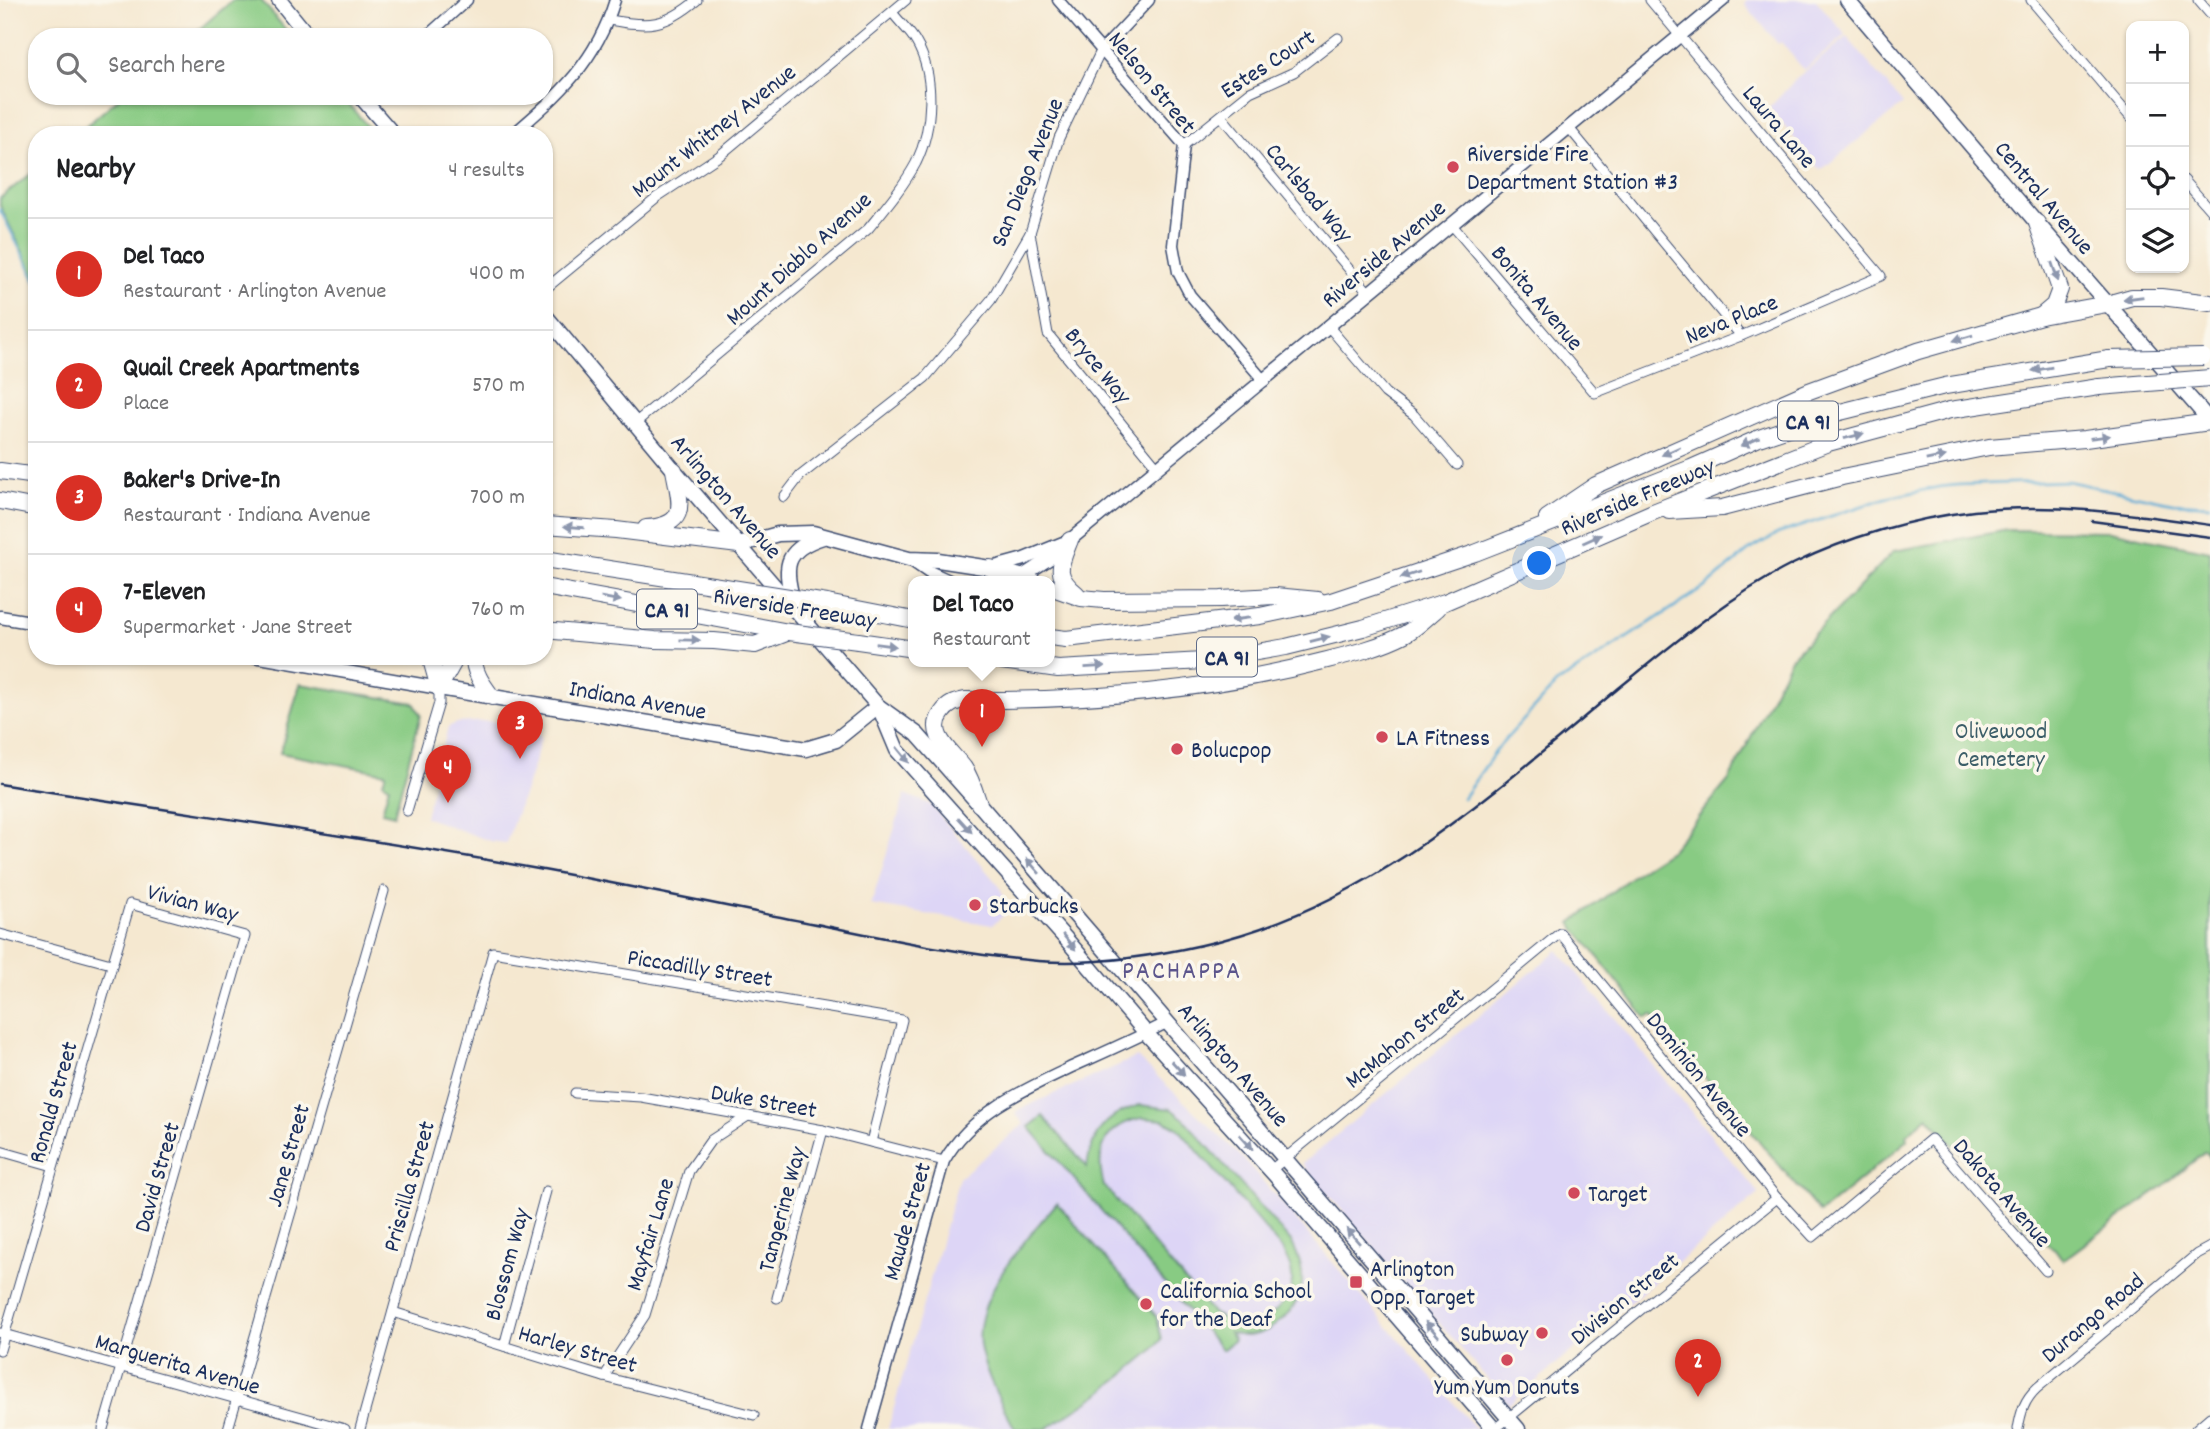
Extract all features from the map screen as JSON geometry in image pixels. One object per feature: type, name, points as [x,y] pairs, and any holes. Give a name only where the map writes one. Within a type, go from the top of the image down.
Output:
[{"type":"highway","points":[[2037,223],[2060,289],[2054,305],[2041,316]]},
{"type":"highway","points":[[1522,535],[1596,485],[1809,391],[1918,351],[2041,316],[2132,297],[2161,296],[2210,303]]},
{"type":"highway","name":"Riverside Freeway","points":[[1055,638],[1066,639],[1209,623],[1331,601],[1475,553],[1759,438],[1820,417],[1945,386],[2109,359],[2207,357]]},
{"type":"highway","name":"Riverside Freeway","points":[[1044,667],[1058,669],[1203,661],[1286,647],[1363,628],[1445,602],[1653,512],[1828,443],[1950,410],[2099,387],[2210,378]]},
{"type":"highway","points":[[1653,512],[1722,508],[1842,477],[1989,447],[2085,439],[2210,422]]},
{"type":"highway","points":[[616,530],[664,527],[677,516],[680,506],[674,470]]},
{"type":"highway","points":[[0,471],[28,476]]},
{"type":"highway","points":[[0,501],[28,506]]},
{"type":"highway","points":[[553,526],[616,530],[739,545]]},
{"type":"highway","points":[[1070,540],[1060,573],[1065,584],[1081,598]]},
{"type":"highway","name":"Riverside Freeway","points":[[553,560],[827,603],[908,619]]},
{"type":"highway","points":[[990,568],[1014,576]]},
{"type":"highway","name":"Riverside Freeway","points":[[553,589],[789,632],[908,648]]},
{"type":"highway","points":[[1055,589],[1081,598],[1172,600],[1275,596],[1331,601]]},
{"type":"highway","points":[[979,804],[966,771],[936,732],[939,715],[953,702],[1084,699],[1270,674],[1357,652],[1406,634],[1445,602]]},
{"type":"highway","points":[[553,631],[755,645],[789,632]]},
{"type":"highway","points":[[433,665],[439,688]]},
{"type":"highway","points":[[439,688],[452,665]]},
{"type":"highway","points":[[473,665],[492,697]]},
{"type":"main road","points":[[279,0],[302,28]]},
{"type":"main road","name":"Riverside Avenue","points":[[1027,576],[1723,0]]},
{"type":"main road","name":"Central Avenue","points":[[1847,0],[2210,422]]},
{"type":"main road","points":[[368,105],[386,126]]},
{"type":"main road","name":"Arlington Avenue","points":[[553,325],[878,706],[917,734],[979,804],[1513,1423]]},
{"type":"main road","name":"Riverside Avenue","points":[[739,545],[792,532],[825,536],[909,558],[990,568],[1032,556],[1070,540]]},
{"type":"main road","points":[[795,609],[787,579],[788,562],[795,550],[806,542],[825,536]]},
{"type":"main road","name":"Riverside Avenue","points":[[909,558],[938,576]]},
{"type":"main road","points":[[0,617],[28,622]]},
{"type":"main road","name":"Indiana Avenue","points":[[306,665],[806,749],[836,740],[878,706]]},
{"type":"main road","name":"Arlington Avenue","points":[[878,706],[897,750],[1146,1033],[1271,1170],[1495,1429]]},
{"type":"street","points":[[436,28],[467,0]]},
{"type":"street","points":[[553,100],[580,71],[599,42],[615,0]]},
{"type":"street","points":[[609,20],[641,26],[661,23],[678,16],[697,0]]},
{"type":"street","name":"Mount Whitney Avenue","points":[[553,283],[657,197],[719,156],[906,0]]},
{"type":"street","name":"Nelson Street","points":[[1058,0],[1184,145],[1172,245],[1178,272],[1190,295],[1264,381]]},
{"type":"street","name":"San Diego Avenue","points":[[785,497],[800,476],[925,378],[991,300],[1030,233],[1059,138],[1101,51],[1149,0]]},
{"type":"street","name":"Laura Lane","points":[[1650,0],[1881,276]]},
{"type":"street","points":[[2031,0],[2126,112]]},
{"type":"street","points":[[2198,0],[2210,14]]},
{"type":"street","name":"Mount Diablo Avenue","points":[[635,424],[868,229],[897,194],[917,160],[928,121],[931,90],[926,65],[915,41],[892,12]]},
{"type":"street","name":"Estes Court","points":[[1184,145],[1250,92],[1294,72],[1338,38]]},
{"type":"street","points":[[523,126],[547,105]]},
{"type":"street","name":"Carlsbad Way","points":[[1221,116],[1369,293]]},
{"type":"street","points":[[1569,128],[1741,336]]},
{"type":"street","points":[[2189,186],[2210,210]]},
{"type":"street","name":"Bonita Avenue","points":[[1452,225],[1595,393]]},
{"type":"street","name":"Bryce Way","points":[[1030,233],[1048,334],[1158,468]]},
{"type":"street","name":"Neva Place","points":[[1595,393],[1741,336],[1881,276]]},
{"type":"street","points":[[1329,327],[1385,393],[1414,415],[1457,465]]},
{"type":"street","points":[[407,811],[439,703],[439,688]]},
{"type":"street","name":"Jane Street","points":[[228,1429],[384,891]]},
{"type":"street","name":"Vivian Way","points":[[130,904],[245,936]]},
{"type":"street","name":"Ronald Street","points":[[0,1350],[2,1334],[130,904]]},
{"type":"street","name":"McMahon Street","points":[[1271,1170],[1560,933]]},
{"type":"street","name":"Dominion Avenue","points":[[1560,933],[1777,1198],[1813,1237]]},
{"type":"street","points":[[0,934],[111,964]]},
{"type":"street","name":"David Street","points":[[103,1429],[245,936]]},
{"type":"street","name":"Piccadilly Street","points":[[493,953],[902,1020],[871,1142]]},
{"type":"street","name":"Priscilla Street","points":[[360,1429],[493,953]]},
{"type":"street","name":"Maude Street","points":[[869,1429],[944,1161],[954,1144],[968,1128],[1013,1095],[1168,1022]]},
{"type":"street","name":"Duke Street","points":[[575,1093],[640,1097],[748,1116],[823,1130],[944,1161]]},
{"type":"street","name":"Mayfair Lane","points":[[604,1377],[645,1315],[689,1171],[711,1140],[748,1116]]},
{"type":"street","name":"Tangerine Way","points":[[777,1298],[823,1130]]},
{"type":"street","name":"Dakota Avenue","points":[[1813,1237],[1931,1139],[2046,1271]]},
{"type":"street","points":[[0,1151],[53,1166]]},
{"type":"street","name":"Blossom Way","points":[[504,1346],[546,1191]]},
{"type":"street","name":"Division Street","points":[[1495,1429],[1513,1423],[1777,1198]]},
{"type":"street","name":"Durango Road","points":[[2018,1429],[2021,1411],[2028,1397],[2037,1388],[2197,1254],[2210,1247]]},
{"type":"street","name":"Harley Street","points":[[393,1312],[604,1377],[754,1415]]},
{"type":"street","name":"Marguerita Avenue","points":[[2,1334],[345,1429]]},
{"type":"street","points":[[2196,1429],[2210,1417]]},
{"type":"shaded area","points":[[1747,0],[1816,0],[1846,35],[1804,70],[1744,3]]},
{"type":"shaded area","points":[[1847,37],[1903,104],[1821,170],[1769,108],[1798,77]]},
{"type":"shaded area","points":[[489,721],[531,728],[541,737],[506,843],[490,841],[425,817],[448,727],[457,723]]},
{"type":"shaded area","points":[[905,794],[930,804],[1000,887],[1009,911],[992,925],[871,905]]},
{"type":"shaded area","points":[[1558,950],[1759,1194],[1509,1404],[1302,1164]]},
{"type":"shaded area","name":"California School for the Deaf","points":[[1137,1057],[1242,1157],[1476,1429],[888,1429],[959,1178],[1024,1124],[1015,1113],[1020,1109]]},
{"type":"green space","points":[[233,0],[261,0],[284,28],[200,28]]},
{"type":"green space","points":[[111,105],[350,105],[367,126],[86,126]]},
{"type":"green space","points":[[28,176],[28,263],[0,206],[0,198]]},
{"type":"green space","name":"Olivewood Cemetery","points":[[2008,530],[2110,531],[2210,551],[2210,1158],[2205,1152],[2063,1260],[2055,1249],[2035,1237],[1928,1116],[1907,1134],[1908,1140],[1820,1213],[1652,1015],[1646,1018],[1571,923],[1671,850],[1729,780],[1791,658],[1894,551]]},
{"type":"green space","points":[[300,684],[414,703],[421,715],[394,815],[382,812],[389,786],[383,782],[386,773],[280,753]]},
{"type":"green space","points":[[1140,1105],[1171,1109],[1184,1119],[1292,1243],[1301,1268],[1302,1284],[1290,1311],[1274,1326],[1255,1335],[1229,1333],[1234,1340],[1222,1350],[1029,1127],[1043,1116],[1087,1167],[1097,1135],[1110,1120]],"holes":[[[1142,1118],[1163,1120],[1178,1128],[1282,1249],[1292,1272],[1290,1289],[1282,1304],[1262,1320],[1242,1324],[1213,1314],[1104,1186],[1101,1173],[1102,1151],[1111,1133],[1129,1121]]]},
{"type":"green space","points":[[1057,1203],[1156,1316],[1162,1339],[1151,1352],[1102,1392],[1046,1429],[1015,1429],[987,1371],[981,1351],[980,1332],[984,1312],[1003,1271]]},
{"type":"waterway","points":[[0,210],[28,265]]},
{"type":"waterway","points":[[1463,798],[1498,748],[1556,684],[1708,585],[1748,551],[1777,534],[1886,498],[1958,485],[2067,481],[2173,503],[2210,505]]},
{"type":"railway","points":[[0,784],[471,857],[954,951],[1038,961],[1120,959],[1202,945],[1263,928],[1320,904],[1374,875],[1426,842],[1476,805],[1725,605],[1770,576],[1836,545],[1928,518],[2004,509],[2093,510],[2210,525]]},
{"type":"railway","points":[[2092,521],[2210,537]]},
{"type":"place","name":"Riverside Fire Department Station #3","points":[[1453,167]]},
{"type":"place","name":"LA Fitness","points":[[1382,737]]},
{"type":"place","name":"Del Taco","points":[[982,747]]},
{"type":"place","name":"Bolucpop","points":[[1177,749]]},
{"type":"place","name":"Baker's Drive-In","points":[[520,759]]},
{"type":"place","name":"7-Eleven","points":[[448,803]]},
{"type":"place","name":"Starbucks","points":[[975,905]]},
{"type":"place","name":"Target","points":[[1574,1193]]},
{"type":"place","name":"Arlington Opp. Target","points":[[1356,1282]]},
{"type":"place","name":"California School for the Deaf","points":[[1146,1304]]},
{"type":"place","name":"Subway","points":[[1542,1333]]},
{"type":"place","name":"Yum Yum Donuts","points":[[1507,1360]]},
{"type":"place","name":"Quail Creek Apartments","points":[[1698,1397]]},
{"type":"district","name":"PACHAPPA","points":[[1182,969]]}]
